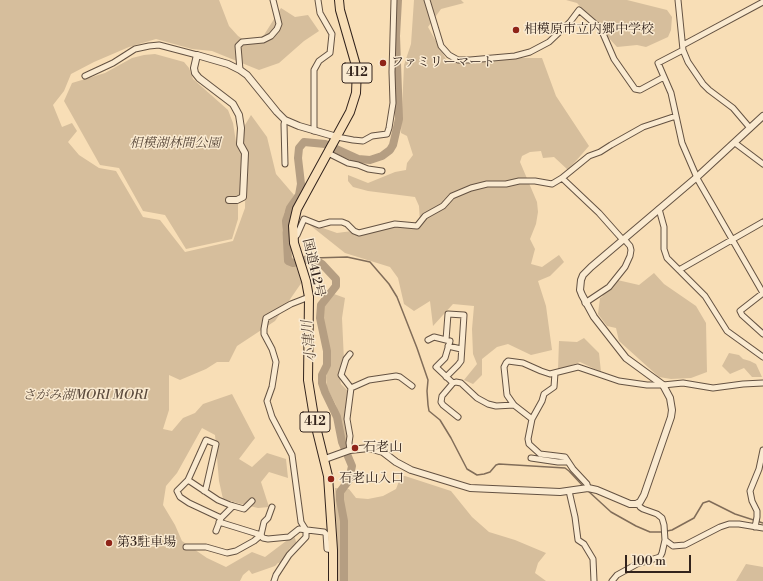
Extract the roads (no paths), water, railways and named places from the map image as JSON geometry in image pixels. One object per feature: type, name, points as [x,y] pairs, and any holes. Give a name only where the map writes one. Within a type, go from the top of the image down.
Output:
[{"type":"highway","name":"国道412号","points":[[334,581],[329,489],[325,459],[315,423],[308,380],[309,297],[306,280],[293,239],[293,226],[297,209],[332,146],[354,102],[358,76],[356,62],[339,0]]},
{"type":"street","points":[[240,70],[238,46],[242,42],[263,40],[272,36],[277,29],[279,24],[273,0]]},
{"type":"street","points":[[314,131],[314,70],[319,61],[330,52],[332,34],[320,14],[318,0]]},
{"type":"street","points":[[332,146],[353,140],[363,141],[372,136],[387,134],[393,103],[392,72],[394,0]]},
{"type":"street","points":[[427,0],[441,46],[449,56],[458,60],[515,56],[530,52],[549,42],[570,22],[579,10],[602,29],[614,60],[635,89],[640,90],[664,77]]},
{"type":"street","points":[[678,0],[683,47],[688,62],[703,84],[733,108],[750,128]]},
{"type":"street","points":[[763,2],[683,47],[658,63],[671,93],[682,143],[697,177],[763,293],[740,311],[742,315],[763,334]]},
{"type":"street","points":[[85,76],[113,63],[135,49],[159,45],[228,64],[247,75],[285,120],[314,131],[332,146],[348,163],[368,169],[382,171]]},
{"type":"street","points":[[197,55],[194,68],[199,78],[233,104],[239,116],[241,128],[240,144],[245,153],[244,197],[237,200],[229,200]]},
{"type":"street","points":[[293,239],[297,236],[304,219],[319,225],[330,222],[342,222],[349,225],[354,231],[359,233],[395,224],[417,226],[425,216],[443,206],[452,196],[470,188],[487,184],[506,184],[519,181],[535,181],[552,184],[562,178],[589,156],[600,152],[643,127],[676,116]]},
{"type":"street","points":[[325,459],[349,450],[360,448],[377,450],[383,452],[396,462],[412,470],[470,488],[521,491],[569,491],[588,488],[597,490],[627,503],[638,503],[642,500],[671,417],[672,410],[670,398],[663,385],[626,358],[594,317],[585,303],[580,290],[583,275],[623,239],[697,177],[763,116]]},
{"type":"street","points":[[285,120],[285,164]]},
{"type":"street","points":[[735,143],[763,164]]},
{"type":"street","points":[[562,178],[599,213],[630,246],[631,250],[625,267],[609,287],[585,303]]},
{"type":"street","points":[[659,209],[664,227],[664,244],[666,254],[679,270],[708,299],[727,331],[763,357]]},
{"type":"street","points":[[679,270],[763,222]]},
{"type":"street","points":[[274,581],[276,575],[289,555],[306,537],[306,530],[301,522],[292,455],[272,417],[267,402],[272,387],[276,362],[272,349],[264,334],[264,329],[266,318],[291,304],[309,297]]},
{"type":"street","points":[[446,340],[448,314],[464,315],[461,361],[446,377]]},
{"type":"street","points":[[428,340],[434,337],[450,341],[445,358],[436,367],[453,383],[461,383],[477,398],[488,404],[496,406],[514,405]]},
{"type":"street","points":[[448,346],[461,350]]},
{"type":"street","points":[[349,450],[350,436],[347,419],[351,388],[341,375],[346,359],[350,354]]},
{"type":"street","points":[[532,419],[514,405],[507,393],[504,367],[508,361],[523,362],[543,372],[555,373],[578,367],[623,382],[646,385],[663,385],[683,382],[712,388],[763,383]]},
{"type":"street","points":[[555,373],[554,388],[544,394],[542,401],[532,419],[528,439],[529,444],[539,453],[563,457],[587,484],[588,488]]},
{"type":"street","points":[[351,388],[368,380],[388,376],[400,377],[412,386]]},
{"type":"street","points":[[453,383],[442,396],[441,402],[458,417]]},
{"type":"street","points":[[204,491],[216,444],[206,440],[188,480],[177,491],[180,497],[220,520],[261,535],[263,538],[276,539],[289,537],[300,529],[324,532],[326,534],[327,549],[333,550]]},
{"type":"street","points":[[755,527],[757,512],[752,501],[750,491],[760,469],[763,450]]},
{"type":"street","points":[[531,458],[568,462]]},
{"type":"street","points":[[188,480],[218,500],[233,506],[244,508],[252,501]]},
{"type":"street","points":[[569,491],[576,522],[578,540],[584,544],[593,558],[594,581]]},
{"type":"street","points":[[612,581],[617,575],[637,564],[660,557],[662,553],[665,540],[662,518],[657,514],[643,509],[638,503]]},
{"type":"street","points":[[216,531],[220,520],[233,506]]},
{"type":"street","points":[[186,547],[206,547],[227,553],[236,551],[254,541],[261,535],[264,522],[268,518],[272,507]]},
{"type":"street","points":[[665,540],[670,545],[679,546],[690,543],[726,525],[736,524],[763,528]]},
{"type":"waterway","name":"小津川","points":[[344,581],[344,521],[340,492],[349,480],[352,466],[342,442],[337,417],[322,383],[322,375],[327,365],[327,351],[320,318],[321,305],[336,286],[336,279],[322,264],[313,258],[293,263],[288,261],[286,221],[290,208],[299,195],[301,184],[298,158],[299,148],[304,142],[325,144],[358,159],[370,160],[382,156],[390,150],[393,145],[399,119],[396,36],[398,0]]},
{"type":"waterway","points":[[313,258],[347,257],[370,262],[389,284],[397,297],[428,380],[427,391],[429,411],[440,420],[467,469],[477,475],[490,472],[496,465],[499,464],[565,468],[583,486]]},
{"type":"waterway","points":[[587,490],[611,512],[650,532],[672,530],[694,518],[703,503],[709,501],[735,514],[763,523]]},
{"type":"place","name":"相模原市立内郷中学校","points":[[516,30]]},
{"type":"place","name":"ファミリーマート","points":[[383,63]]},
{"type":"place","name":"石老山","points":[[355,448]]},
{"type":"place","name":"石老山入口","points":[[331,479]]},
{"type":"place","name":"第3駐車場","points":[[109,543]]},
{"type":"park label","name":"相模湖林間公園","points":[[175,144]]},
{"type":"park label","name":"さがみ湖MORI MORI","points":[[85,396]]}]
